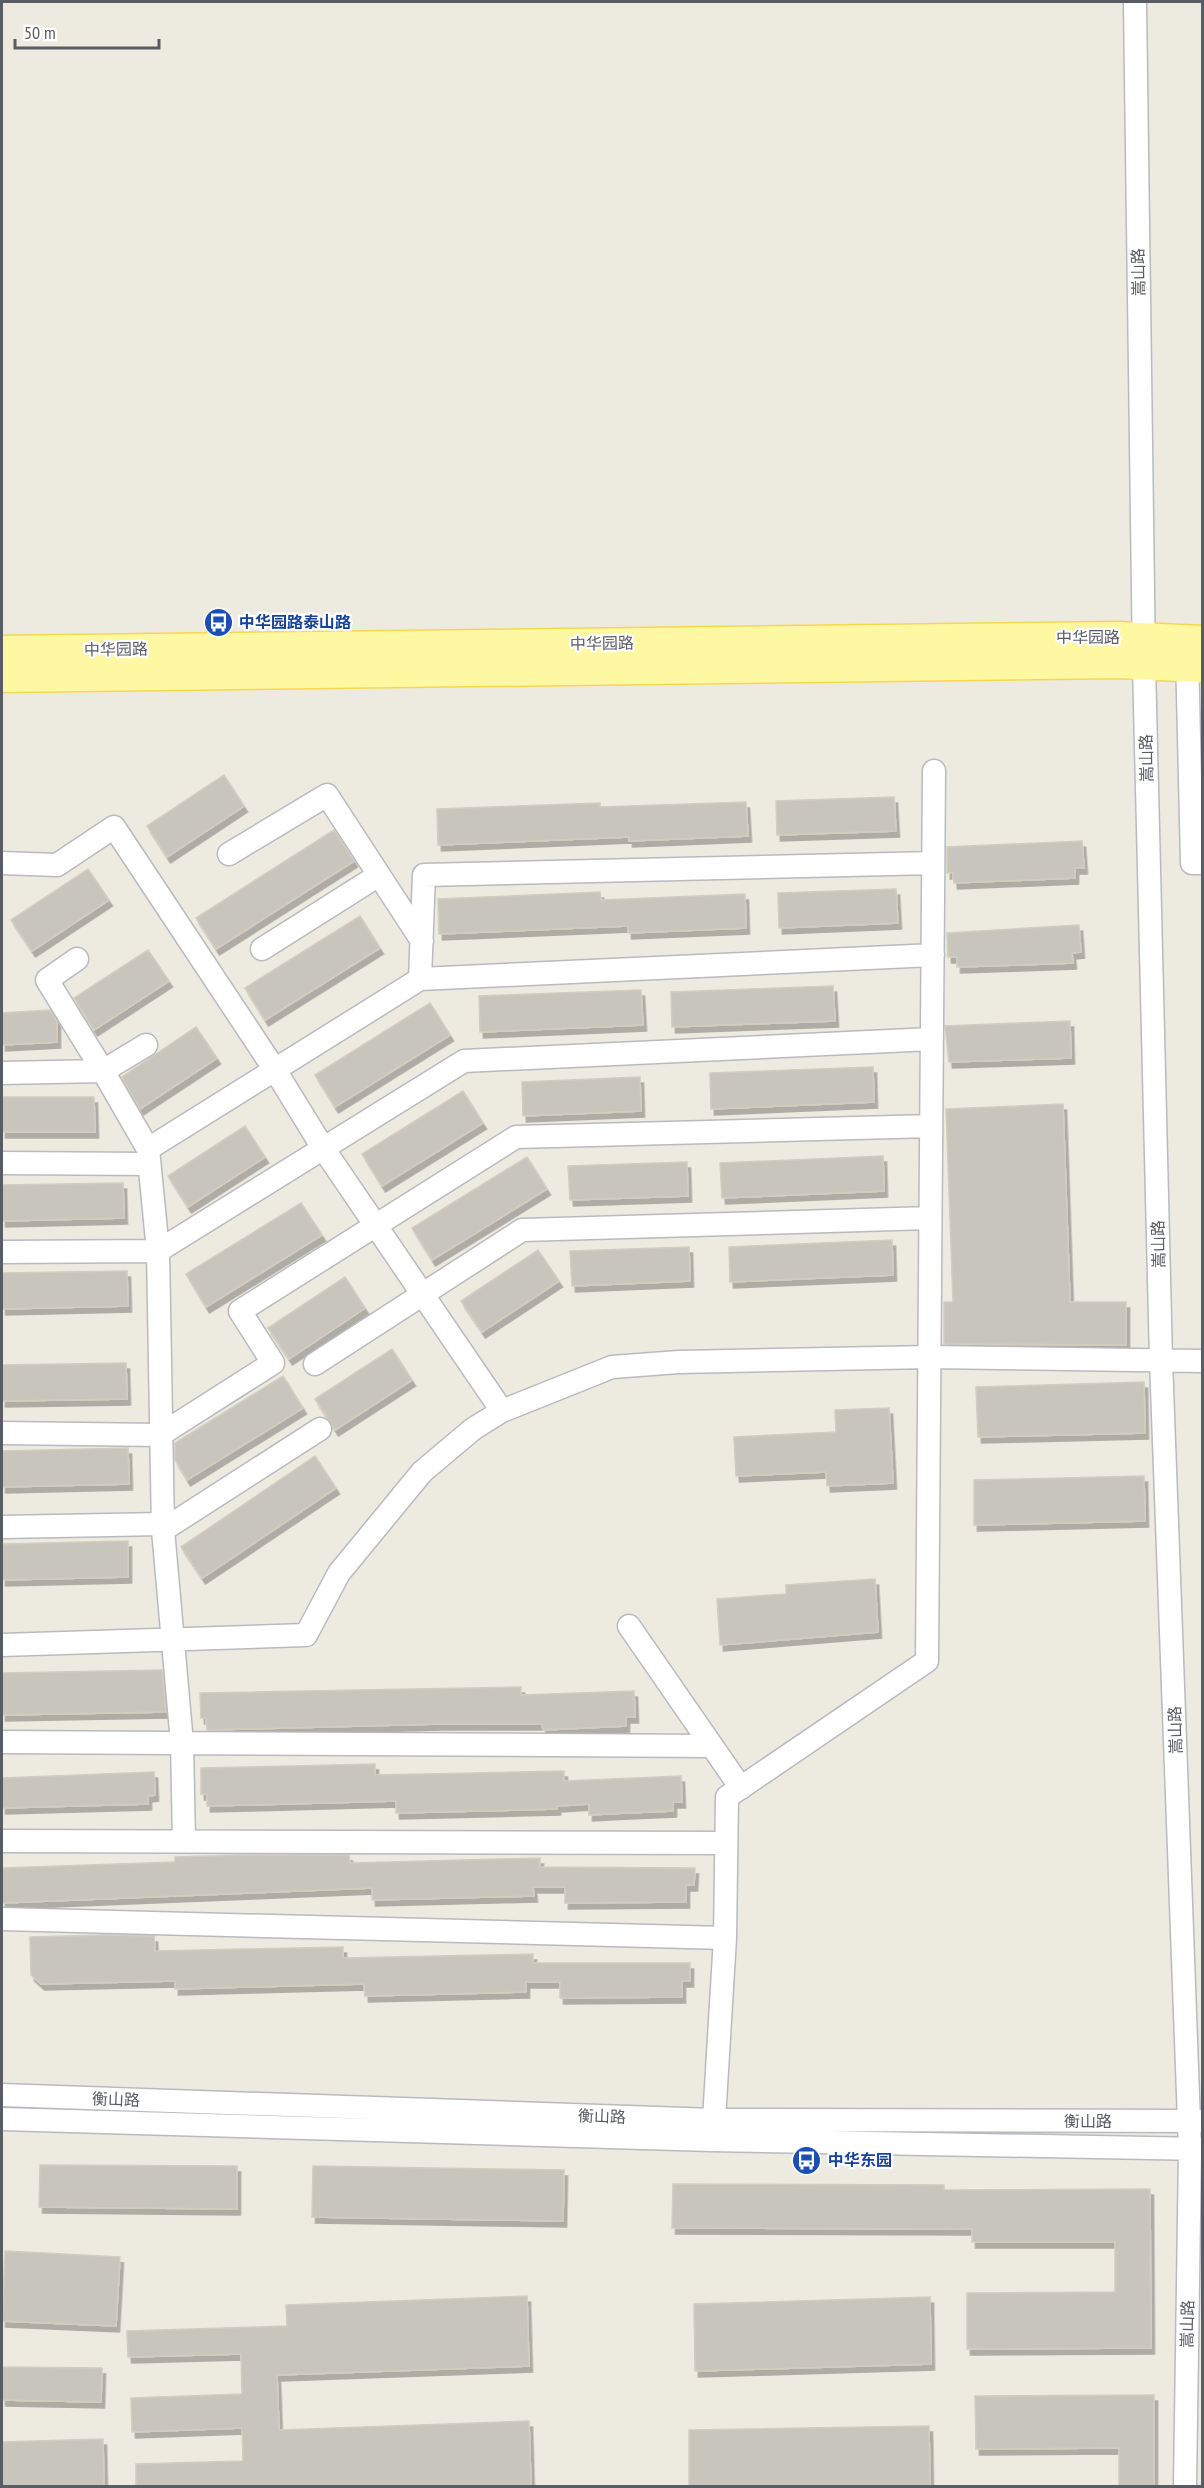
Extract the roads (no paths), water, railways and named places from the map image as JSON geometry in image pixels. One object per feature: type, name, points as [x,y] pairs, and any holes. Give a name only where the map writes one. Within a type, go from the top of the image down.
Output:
[{"type":"main road","name":"中华园路","points":[[2,650],[1143,637],[1195,640]]},
{"type":"main road","name":"中华园路","points":[[2,678],[1143,665],[1195,668]]},
{"type":"street","name":"嵩山路","points":[[1134,2],[1143,665],[1161,1360],[1196,2122],[1185,2487]]},
{"type":"street","points":[[1195,640],[1192,863],[1203,863]]},
{"type":"street","points":[[714,2120],[725,1938],[727,1797],[927,1661],[934,771]]},
{"type":"street","points":[[229,854],[327,795],[422,941]]},
{"type":"street","points":[[2,863],[57,865],[114,827],[275,1070],[323,1148],[502,1411]]},
{"type":"street","points":[[420,979],[424,875],[933,863]]},
{"type":"street","points":[[262,949],[379,875]]},
{"type":"street","points":[[2,1163],[148,1157],[275,1070],[420,979],[933,955]]},
{"type":"street","points":[[77,959],[47,980],[103,1071],[148,1157],[158,1251],[163,1527],[182,1743],[184,1841]]},
{"type":"street","points":[[2,1252],[158,1251],[464,1061],[932,1039]]},
{"type":"street","points":[[2,1073],[103,1071],[146,1045]]},
{"type":"street","points":[[2,1433],[160,1435],[273,1363],[240,1311],[516,1137],[931,1126]]},
{"type":"street","points":[[315,1364],[522,1230],[930,1218]]},
{"type":"street","points":[[2,1645],[306,1635],[339,1573],[422,1472],[473,1429],[502,1411],[612,1367],[679,1362],[930,1357],[1203,1361]]},
{"type":"street","points":[[2,1527],[163,1527],[320,1430]]},
{"type":"street","points":[[629,1626],[741,1788]]},
{"type":"street","points":[[2,1743],[712,1746]]},
{"type":"street","points":[[2,1841],[726,1843]]},
{"type":"street","points":[[2,1919],[725,1938]]},
{"type":"street","name":"衡山路","points":[[2,2095],[714,2120],[1196,2122]]},
{"type":"street","name":"衡山路","points":[[2,2119],[711,2140],[1196,2149]]},
{"type":"place","name":"中华园路泰山路","points":[[218,622]]},
{"type":"place","name":"中华东园","points":[[807,2160]]}]
